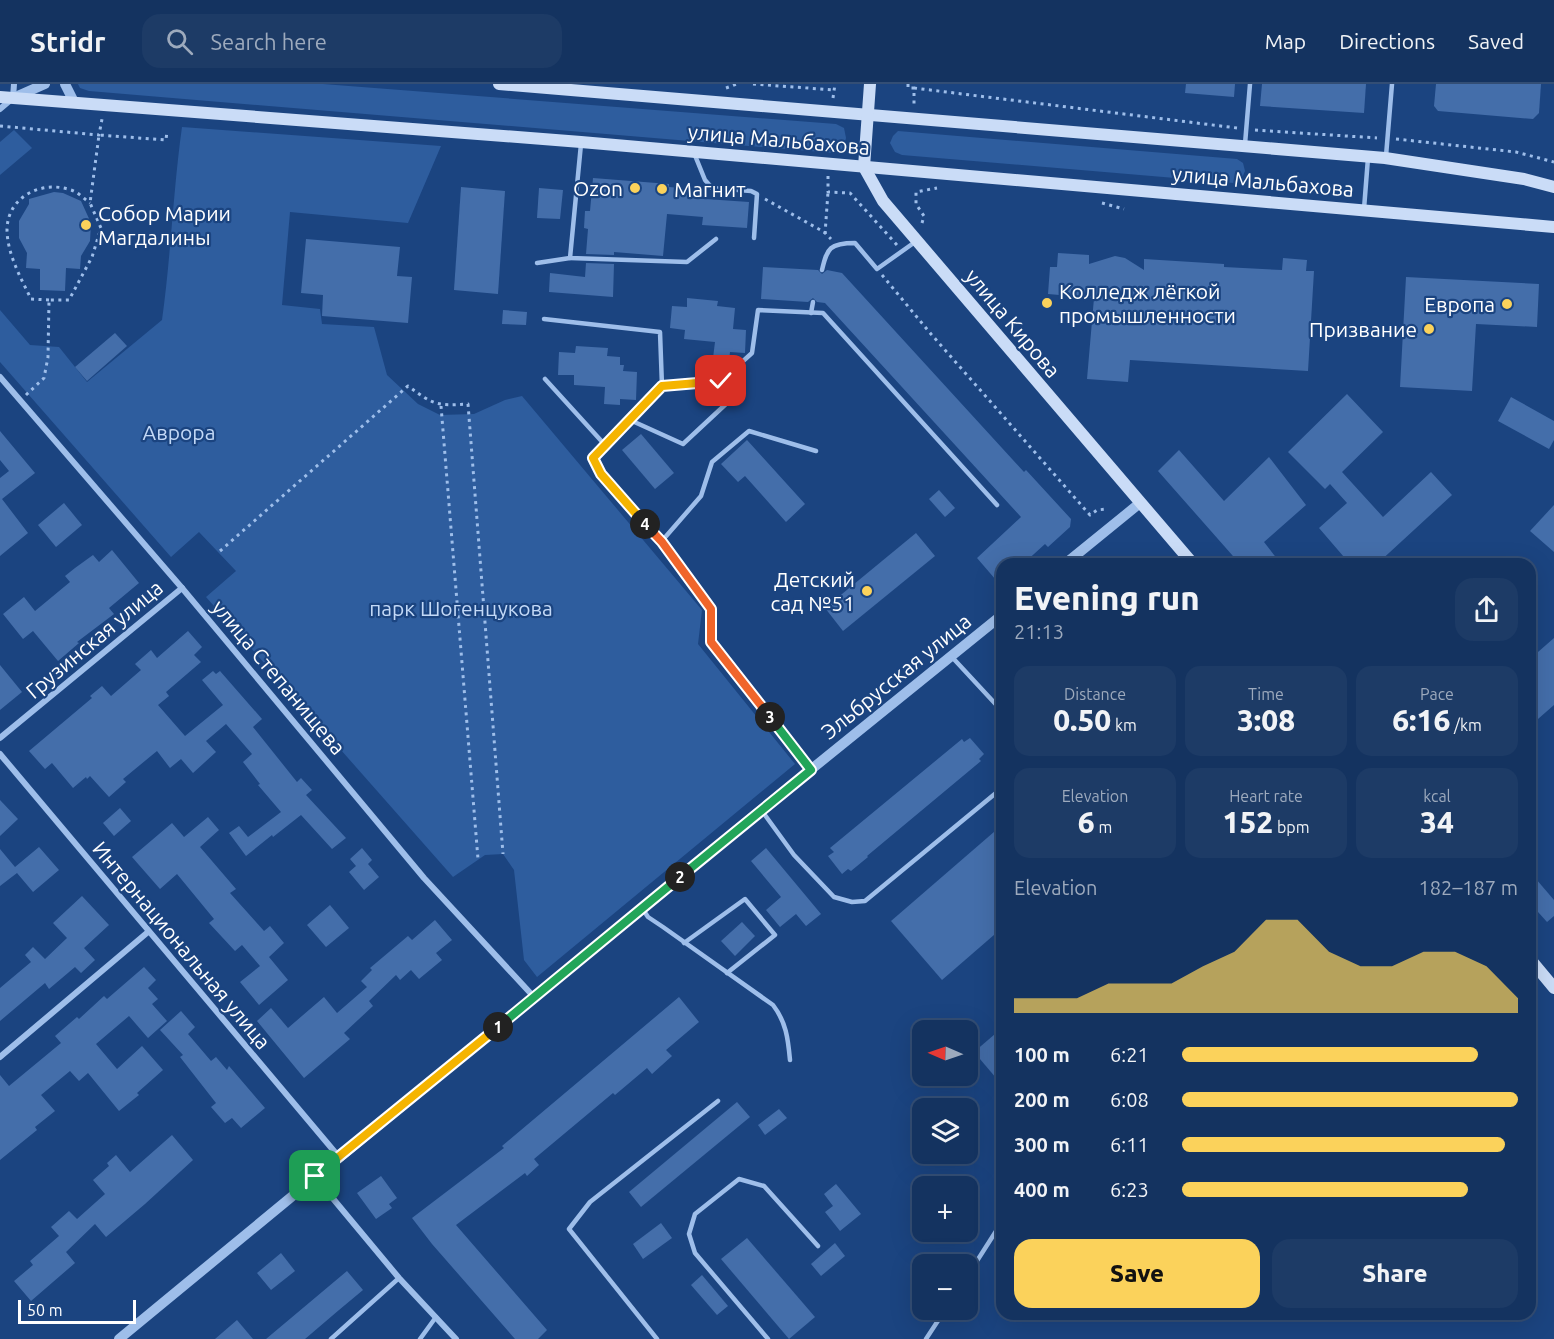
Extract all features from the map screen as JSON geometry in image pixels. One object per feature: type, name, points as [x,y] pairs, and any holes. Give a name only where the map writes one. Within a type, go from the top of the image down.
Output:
[{"type":"main road","name":"улица Мальбахова","points":[[499,84],[1385,158],[1524,179],[1554,187]]},
{"type":"main road","points":[[864,167],[870,84]]},
{"type":"main road","name":"улица Мальбахова","points":[[0,97],[581,142],[1554,227]]},
{"type":"main road","name":"улица Кирова","points":[[864,167],[883,201],[1188,558]]},
{"type":"main road","points":[[1536,966],[1554,988]]},
{"type":"street","points":[[13,98],[14,84]]},
{"type":"street","points":[[0,109],[13,98],[45,84]]},
{"type":"street","points":[[65,84],[74,102]]},
{"type":"street","name":"улица Степанищева","points":[[0,377],[182,588],[424,878],[534,997]]},
{"type":"street","points":[[1072,558],[1140,503]]},
{"type":"street","name":"Грузинская улица","points":[[0,738],[182,588]]},
{"type":"street","name":"Эльбрусская улица","points":[[119,1339],[339,1156],[996,620]]},
{"type":"street","name":"Интернациональная улица","points":[[0,754],[339,1156]]},
{"type":"street","points":[[0,1057],[148,932]]},
{"type":"street","points":[[315,1176],[399,1278],[456,1339]]},
{"type":"lane","points":[[1244,147],[1250,84]]},
{"type":"lane","points":[[1385,158],[1392,84]]},
{"type":"lane","points":[[570,258],[581,142]]},
{"type":"lane","points":[[694,152],[705,180],[712,188],[751,190],[757,194],[754,238]]},
{"type":"lane","points":[[1364,209],[1368,157]]},
{"type":"lane","points":[[537,263],[570,258],[687,262],[716,239]]},
{"type":"lane","points":[[822,270],[826,251],[833,246],[855,243],[877,269],[918,241]]},
{"type":"lane","points":[[811,313],[813,302]]},
{"type":"lane","points":[[811,770],[711,642],[711,609],[662,542],[601,474],[593,458],[662,386],[721,381],[752,353],[758,310],[823,313],[997,505]]},
{"type":"lane","points":[[544,319],[660,332],[662,386]]},
{"type":"lane","points":[[545,379],[605,445]]},
{"type":"lane","points":[[630,420],[683,444],[727,403],[721,381]]},
{"type":"lane","points":[[662,542],[701,496],[712,462],[749,431],[816,451]]},
{"type":"lane","points":[[951,656],[996,705]]},
{"type":"lane","points":[[761,810],[794,855],[834,897],[852,902],[865,901],[996,793]]},
{"type":"lane","points":[[684,943],[745,899],[775,935],[727,973]]},
{"type":"lane","points":[[642,908],[648,917],[773,1005],[782,1017],[787,1031],[790,1060]]},
{"type":"lane","points":[[657,1339],[569,1229],[590,1202],[718,1101]]},
{"type":"lane","points":[[768,1339],[694,1253],[689,1234],[695,1214],[739,1179],[764,1186],[818,1246]]},
{"type":"lane","points":[[978,1259],[996,1231]]},
{"type":"lane","points":[[331,1339],[399,1278]]},
{"type":"lane","points":[[420,1339],[436,1316]]},
{"type":"lane","points":[[926,1339],[938,1320]]},
{"type":"path","points":[[722,90],[735,84]]},
{"type":"path","points":[[753,84],[834,90]]},
{"type":"path","points":[[832,100],[835,84]]},
{"type":"path","points":[[908,84],[908,88],[1246,130],[1387,138],[1516,152],[1554,162]]},
{"type":"path","points":[[914,88],[914,108]]},
{"type":"path","points":[[90,203],[102,119]]},
{"type":"path","points":[[0,126],[166,140],[168,131]]},
{"type":"path","points":[[825,234],[828,175]]},
{"type":"path","points":[[43,187],[72,190],[90,203],[101,228],[92,257],[69,300],[31,299],[11,253],[7,228],[12,209],[24,194],[43,187]]},
{"type":"path","points":[[828,192],[850,193],[897,245],[901,243]]},
{"type":"path","points":[[916,192],[916,204],[924,216],[922,224]]},
{"type":"path","points":[[757,194],[831,238],[833,246]]},
{"type":"path","points":[[877,269],[1090,515],[1097,510],[1107,509]]},
{"type":"path","points":[[20,401],[44,378],[48,357],[49,300]]},
{"type":"path","points":[[220,551],[408,386],[426,399],[441,405],[468,404],[503,854]]},
{"type":"path","points":[[441,405],[478,859]]},
{"type":"green space","points":[[78,84],[323,84],[836,124],[844,128],[846,138],[843,149],[834,153],[89,91],[80,88]]},
{"type":"green space","name":"парк Шогенцукова","points":[[182,127],[441,146],[408,223],[290,212],[282,305],[320,309],[322,324],[374,327],[387,375],[418,404],[440,415],[474,414],[505,400],[522,396],[702,610],[698,644],[795,764],[537,977],[524,960],[514,870],[503,854],[485,855],[453,877],[206,597],[236,571],[199,532],[171,557],[0,362],[0,310],[30,345],[59,347],[87,382],[162,320]]},
{"type":"green space","points":[[14,130],[32,148],[0,175],[0,142]]},
{"type":"green space","points":[[898,131],[1237,159],[1243,163],[1245,171],[1242,178],[1234,183],[902,155],[895,152],[890,143]]},
{"type":"building","points":[[1186,84],[1235,84],[1234,97],[1185,93]]},
{"type":"building","points":[[1262,84],[1366,84],[1364,113],[1260,106]]},
{"type":"building","points":[[1436,84],[1541,84],[1539,113],[1533,119],[1438,111],[1434,106]]},
{"type":"building","points":[[593,178],[669,184],[669,187],[692,189],[691,198],[749,202],[747,228],[702,225],[703,217],[667,214],[663,256],[614,252],[614,255],[586,254],[588,229],[584,228],[585,211],[590,211]]},
{"type":"building","points":[[461,187],[505,191],[498,294],[454,290]]},
{"type":"building","points":[[539,188],[563,190],[560,219],[537,218]]},
{"type":"building","points":[[54,192],[63,193],[81,201],[91,223],[90,241],[81,256],[80,269],[66,268],[65,291],[40,290],[40,269],[26,268],[27,253],[19,238],[19,221],[29,204],[29,199]]},
{"type":"building","points":[[306,239],[400,247],[397,276],[412,277],[408,323],[322,316],[323,295],[301,293]]},
{"type":"building","points":[[1058,253],[1089,255],[1089,264],[1115,256],[1125,258],[1144,270],[1144,259],[1282,270],[1283,258],[1307,260],[1306,271],[1314,271],[1308,371],[1130,360],[1128,382],[1087,379],[1094,298],[1048,294],[1050,267],[1057,267]]},
{"type":"building","points":[[586,263],[614,264],[613,297],[549,292],[550,273],[585,277]]},
{"type":"building","points":[[763,267],[818,270],[822,274],[827,270],[842,273],[1024,472],[1026,470],[1071,519],[1070,527],[1048,547],[1045,544],[1030,558],[996,558],[996,580],[977,558],[1021,517],[825,303],[817,302],[813,298],[808,302],[761,299]]},
{"type":"building","points":[[1406,277],[1539,284],[1537,327],[1476,324],[1472,391],[1400,387]]},
{"type":"building","points":[[687,298],[718,301],[717,306],[735,308],[733,329],[746,330],[745,353],[730,352],[729,360],[713,358],[715,342],[684,339],[685,330],[670,328],[672,306],[687,307]]},
{"type":"building","points":[[503,310],[527,312],[526,325],[502,324]]},
{"type":"building","points":[[115,333],[127,346],[87,381],[75,367]]},
{"type":"building","points":[[576,346],[608,348],[607,356],[620,357],[620,365],[624,365],[623,371],[637,372],[636,400],[620,399],[620,405],[604,404],[605,387],[574,385],[574,375],[558,375],[559,352],[575,353]]},
{"type":"building","points":[[1347,394],[1383,432],[1342,472],[1383,517],[1431,472],[1452,495],[1384,558],[1345,558],[1319,528],[1347,503],[1330,484],[1325,489],[1288,452]]},
{"type":"building","points":[[1511,397],[1554,421],[1554,440],[1549,449],[1498,421]]},
{"type":"building","points":[[0,431],[35,473],[2,499],[28,533],[0,556],[0,478],[9,471],[0,460]]},
{"type":"building","points":[[641,434],[674,473],[655,489],[622,450]]},
{"type":"building","points":[[747,440],[805,504],[786,522],[745,476],[738,482],[721,464]]},
{"type":"building","points":[[1179,450],[1224,501],[1269,457],[1306,505],[1264,542],[1276,558],[1235,558],[1158,471]]},
{"type":"building","points":[[939,490],[955,508],[945,517],[929,499]]},
{"type":"building","points":[[64,503],[82,525],[56,547],[38,525]]},
{"type":"building","points":[[1554,505],[1554,552],[1530,531]]},
{"type":"building","points":[[916,533],[935,556],[843,631],[825,608]]},
{"type":"building","points":[[112,550],[139,583],[109,608],[114,614],[77,642],[79,643],[58,661],[33,631],[23,639],[3,614],[24,597],[35,611],[70,582],[65,576],[75,568],[93,555],[99,562]]},
{"type":"building","points":[[188,631],[202,647],[194,655],[201,662],[166,692],[169,696],[158,705],[185,736],[223,705],[202,680],[213,671],[216,674],[220,671],[262,719],[253,727],[297,782],[301,778],[312,790],[306,795],[346,838],[332,849],[301,815],[246,856],[229,833],[239,826],[248,837],[281,812],[258,785],[260,784],[243,762],[252,754],[226,724],[206,741],[216,752],[193,773],[181,759],[170,768],[157,751],[123,779],[126,782],[109,797],[90,776],[73,788],[52,763],[45,769],[29,751],[92,698],[90,696],[102,686],[111,696],[141,670],[135,664],[151,650],[157,658]]},
{"type":"building","points":[[1554,638],[1554,705],[1536,721],[1536,654]]},
{"type":"building","points":[[0,665],[22,692],[0,710]]},
{"type":"building","points":[[970,738],[984,754],[979,759],[981,761],[851,871],[848,869],[842,874],[828,856],[834,852],[830,848],[962,739],[964,742]]},
{"type":"building","points":[[0,800],[18,819],[0,836]]},
{"type":"building","points":[[120,808],[131,821],[114,836],[103,823]]},
{"type":"building","points":[[208,817],[219,830],[200,847],[236,889],[230,893],[264,931],[270,926],[284,943],[269,957],[288,980],[259,1005],[240,982],[260,966],[242,945],[235,951],[209,923],[214,919],[177,874],[160,889],[132,857],[172,823],[184,837]]},
{"type":"building","points":[[996,830],[996,933],[942,980],[891,921]]},
{"type":"building","points":[[39,847],[59,870],[33,892],[17,873],[0,886],[0,849],[15,867]]},
{"type":"building","points":[[362,848],[372,860],[368,864],[379,877],[364,890],[349,872],[356,866],[350,859]]},
{"type":"building","points":[[766,848],[821,914],[806,926],[796,914],[780,927],[766,910],[781,897],[751,861]]},
{"type":"building","points":[[1536,879],[1554,900],[1554,916],[1547,922],[1536,910]]},
{"type":"building","points":[[82,896],[109,925],[84,948],[95,960],[81,973],[75,967],[49,989],[45,983],[0,1021],[0,988],[31,962],[25,955],[33,947],[45,959],[67,938],[53,923]]},
{"type":"building","points":[[330,905],[349,928],[326,947],[307,925]]},
{"type":"building","points":[[435,920],[452,940],[436,953],[442,960],[419,979],[411,970],[400,980],[396,975],[369,1001],[373,1006],[344,1033],[350,1039],[304,1078],[257,1021],[271,1008],[288,1028],[324,997],[337,1013],[367,987],[361,981],[372,970],[370,968],[408,936],[412,940]]},
{"type":"building","points":[[742,922],[755,936],[735,956],[721,941]]},
{"type":"building","points":[[144,967],[156,980],[148,988],[158,999],[152,1004],[167,1021],[148,1038],[129,1016],[96,1044],[117,1069],[142,1046],[163,1070],[137,1093],[139,1095],[119,1111],[88,1073],[79,1081],[70,1071],[41,1095],[55,1111],[35,1127],[37,1130],[0,1160],[0,1075],[9,1086],[61,1043],[55,1036],[77,1017],[79,1019],[104,996],[107,999]]},
{"type":"building","points":[[679,997],[699,1022],[666,1050],[672,1056],[652,1074],[647,1068],[615,1095],[613,1093],[534,1159],[539,1165],[527,1176],[525,1173],[456,1225],[547,1330],[538,1339],[515,1339],[412,1218],[504,1148],[502,1146]]},
{"type":"building","points":[[181,1011],[195,1027],[188,1034],[211,1061],[216,1057],[227,1070],[229,1066],[265,1108],[241,1128],[232,1118],[225,1123],[211,1107],[216,1103],[180,1057],[183,1055],[160,1030]]},
{"type":"building","points":[[996,1033],[996,1078],[978,1057],[978,1049]]},
{"type":"building","points":[[737,1102],[750,1117],[641,1207],[629,1192]]},
{"type":"building","points":[[779,1109],[787,1118],[765,1135],[758,1125]]},
{"type":"building","points":[[172,1135],[193,1160],[106,1237],[95,1224],[66,1252],[75,1263],[31,1301],[14,1281],[33,1265],[30,1261],[59,1236],[51,1227],[69,1211],[77,1219],[105,1194],[93,1180],[109,1166],[107,1163],[116,1155],[130,1172]]},
{"type":"building","points":[[381,1176],[397,1198],[389,1204],[392,1208],[376,1219],[357,1193]]},
{"type":"building","points":[[836,1184],[861,1214],[840,1231],[825,1212],[833,1206],[824,1194]]},
{"type":"building","points":[[661,1223],[672,1238],[643,1259],[633,1244]]},
{"type":"building","points":[[747,1238],[815,1317],[789,1339],[721,1259]]},
{"type":"building","points":[[835,1243],[845,1256],[821,1276],[811,1264]]},
{"type":"building","points":[[281,1253],[295,1271],[271,1290],[257,1273]]},
{"type":"building","points":[[347,1271],[363,1290],[305,1339],[266,1339]]},
{"type":"building","points":[[702,1275],[728,1306],[717,1315],[691,1285]]},
{"type":"building","points":[[237,1320],[253,1339],[215,1339]]},
{"type":"place","name":"Ozon","points":[[635,188]]},
{"type":"place","name":"Магнит","points":[[662,189]]},
{"type":"place","name":"Собор Марии Магдалины","points":[[86,225]]},
{"type":"place","name":"Колледж лёгкой промышленности","points":[[1047,303]]},
{"type":"place","name":"Европа","points":[[1507,304]]},
{"type":"place","name":"Призвание","points":[[1429,329]]},
{"type":"place","name":"Детский сад №51","points":[[867,591]]},
{"type":"route","points":[[315,1176],[811,770],[711,642],[711,609],[662,542],[601,474],[593,458],[662,386],[721,381]]},
{"type":"park label","name":"Аврора","points":[[179,432]]}]
